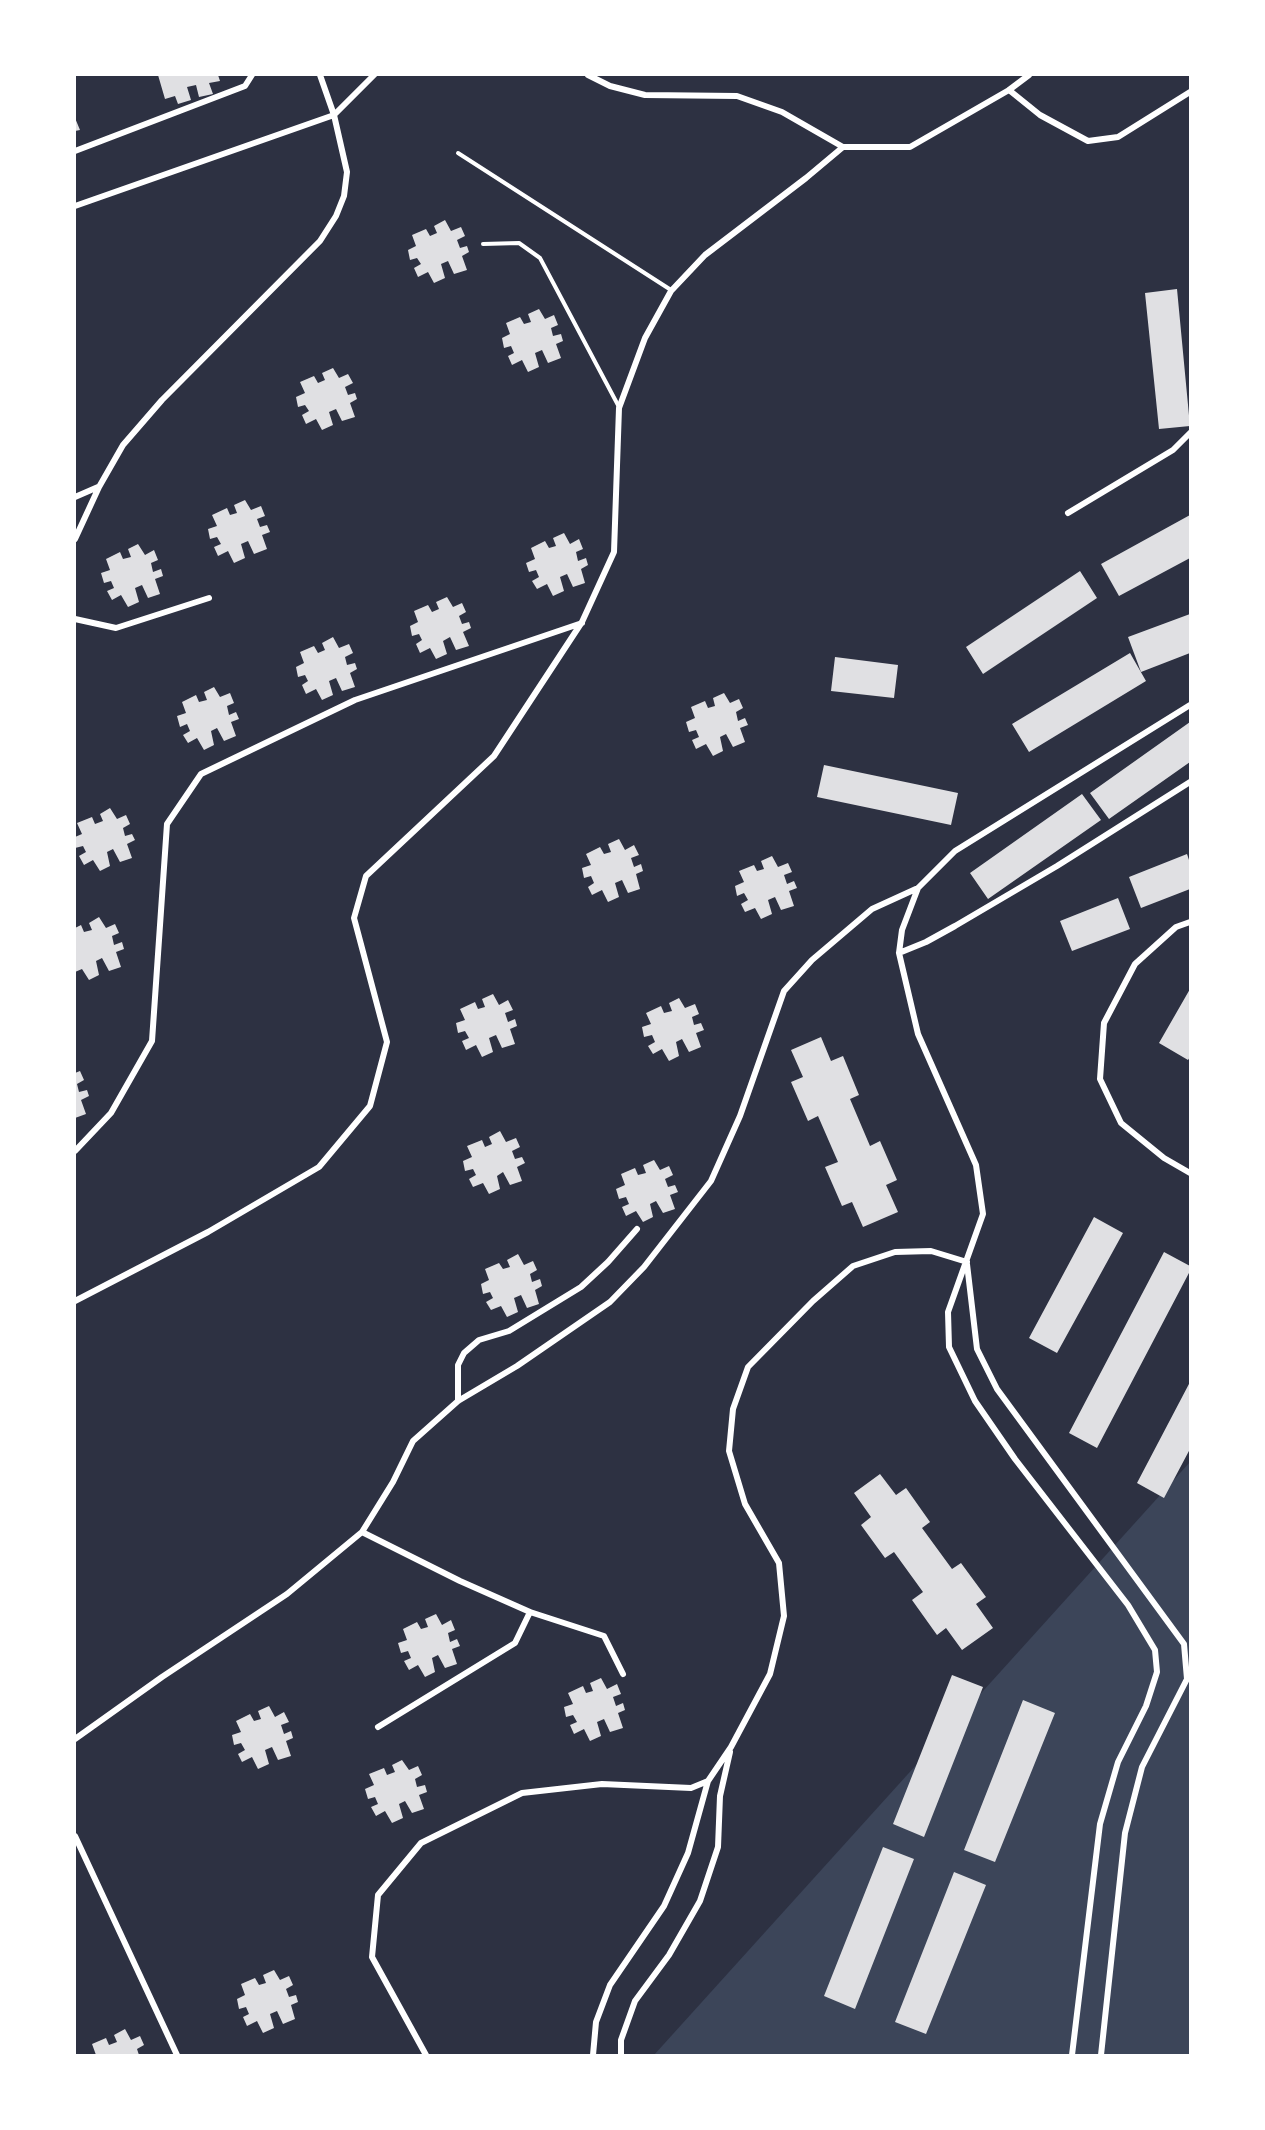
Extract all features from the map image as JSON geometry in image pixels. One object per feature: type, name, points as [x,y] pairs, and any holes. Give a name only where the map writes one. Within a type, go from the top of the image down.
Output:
[{"type":"street","points":[[75,151],[245,86],[252,75]]},
{"type":"street","points":[[75,539],[99,487],[123,446],[162,400],[320,241],[336,216],[344,196],[347,172],[334,115],[320,75]]},
{"type":"street","points":[[75,206],[334,115],[374,75]]},
{"type":"street","points":[[588,75],[610,86],[645,95],[737,96],[782,112],[843,147],[910,147],[1009,90],[1029,75]]},
{"type":"street","points":[[1009,90],[1040,115],[1088,141],[1118,137],[1190,92]]},
{"type":"street","points":[[75,1301],[208,1232],[319,1167],[370,1106],[387,1042],[354,918],[366,876],[494,756],[582,622],[614,552],[620,408],[645,338],[671,291],[705,255],[843,147]]},
{"type":"street","points":[[1068,513],[1173,450],[1190,434]]},
{"type":"street","points":[[75,497],[99,487]]},
{"type":"street","points":[[75,619],[116,628],[209,598]]},
{"type":"street","points":[[75,1151],[111,1113],[152,1041],[167,824],[201,774],[355,700],[582,622]]},
{"type":"street","points":[[75,1739],[162,1677],[287,1594],[362,1532],[393,1482],[413,1441],[458,1401],[517,1366],[610,1302],[644,1267],[711,1181],[740,1116],[783,991],[812,960],[872,909],[918,888],[955,851],[1190,705]]},
{"type":"street","points":[[899,953],[926,942],[955,926],[1057,866],[1190,782]]},
{"type":"street","points":[[918,888],[902,930],[899,953],[918,1034],[976,1165],[982,1214],[948,1312],[949,1347],[975,1401],[1015,1459],[1128,1605],[1155,1650],[1157,1672],[1146,1706],[1118,1762],[1100,1824],[1072,2055]]},
{"type":"street","points":[[1190,922],[1176,927],[1135,964],[1104,1023],[1100,1079],[1121,1123],[1164,1158],[1190,1173]]},
{"type":"street","points":[[458,1401],[458,1365],[464,1353],[479,1340],[509,1331],[581,1287],[638,1229]]},
{"type":"street","points":[[593,2055],[596,2022],[610,1985],[664,1906],[688,1853],[708,1781],[731,1747],[770,1674],[784,1616],[779,1563],[745,1504],[729,1450],[733,1409],[748,1367],[813,1300],[853,1266],[895,1252],[931,1251],[967,1262]]},
{"type":"street","points":[[967,1262],[977,1349],[997,1389],[1184,1644],[1187,1679],[1142,1767],[1125,1833],[1101,2055]]},
{"type":"street","points":[[362,1532],[460,1581],[530,1612],[604,1636],[623,1674]]},
{"type":"street","points":[[378,1727],[516,1643],[530,1612]]},
{"type":"street","points":[[621,2055],[621,2040],[635,2001],[669,1955],[700,1901],[718,1847],[720,1796],[731,1747]]},
{"type":"street","points":[[426,2055],[372,1957],[378,1895],[421,1843],[522,1793],[602,1784],[691,1788],[708,1781]]},
{"type":"street","points":[[75,1836],[177,2055]]},
{"type":"lane","points":[[459,153],[671,291]]},
{"type":"lane","points":[[483,244],[519,243],[540,258],[620,408]]},
{"type":"shaded area","points":[[1190,1462],[1190,2055],[654,2055]]},
{"type":"building","points":[[158,75],[218,75],[220,81],[209,83],[213,94],[199,97],[196,85],[187,87],[191,100],[178,104],[175,96],[165,99]]},
{"type":"building","points":[[75,118],[80,130],[75,131]]},
{"type":"building","points":[[445,220],[451,231],[461,227],[465,236],[457,240],[460,248],[467,246],[469,252],[462,256],[467,270],[454,274],[448,261],[441,264],[445,278],[434,283],[428,272],[418,277],[414,268],[421,264],[417,258],[410,260],[408,250],[416,246],[412,235],[426,229],[430,236],[437,233],[434,226]]},
{"type":"building","points":[[1177,289],[1190,426],[1159,429],[1145,293]]},
{"type":"building","points":[[539,309],[545,319],[554,315],[558,325],[551,328],[553,336],[561,334],[563,341],[556,344],[561,358],[548,363],[542,350],[535,353],[539,367],[528,372],[522,360],[512,365],[508,356],[514,353],[511,346],[504,348],[502,338],[510,334],[506,323],[520,317],[524,324],[531,322],[528,314]]},
{"type":"building","points":[[333,368],[339,378],[348,374],[353,383],[345,387],[348,395],[355,393],[357,399],[350,403],[355,417],[342,421],[336,409],[329,412],[333,425],[322,430],[316,419],[306,424],[302,415],[309,411],[305,405],[298,407],[296,397],[305,393],[300,382],[314,376],[318,383],[325,380],[322,373]]},
{"type":"building","points":[[245,500],[251,510],[261,506],[265,516],[257,519],[260,527],[267,525],[270,532],[262,535],[267,549],[254,554],[248,541],[241,544],[245,558],[234,563],[228,551],[218,556],[214,547],[221,544],[217,537],[210,539],[208,529],[217,526],[212,515],[227,508],[230,515],[237,513],[234,505]]},
{"type":"building","points":[[1190,515],[1190,558],[1119,596],[1101,564]]},
{"type":"building","points":[[564,533],[570,544],[579,539],[583,549],[576,552],[578,561],[586,558],[588,565],[581,569],[585,583],[573,587],[567,574],[560,577],[564,591],[553,596],[547,584],[537,589],[532,581],[539,577],[536,570],[529,572],[526,563],[535,559],[531,548],[545,541],[549,548],[556,546],[553,538]]},
{"type":"building","points":[[138,544],[145,555],[154,550],[158,560],[151,563],[153,572],[161,569],[163,576],[155,579],[160,594],[148,598],[142,585],[135,588],[139,602],[128,607],[121,595],[112,600],[107,591],[114,588],[111,581],[104,583],[101,573],[110,570],[106,559],[120,552],[123,559],[131,557],[128,549]]},
{"type":"building","points":[[1080,571],[1097,598],[983,674],[966,647]]},
{"type":"building","points":[[447,597],[453,607],[462,603],[466,612],[459,616],[462,624],[469,622],[471,628],[463,632],[469,646],[456,650],[450,637],[443,641],[447,654],[436,659],[430,648],[420,653],[416,644],[422,640],[419,634],[412,636],[410,626],[418,622],[414,611],[428,605],[432,612],[439,609],[436,602]]},
{"type":"building","points":[[1190,614],[1190,653],[1141,672],[1128,637]]},
{"type":"building","points":[[333,637],[339,648],[349,644],[353,653],[345,657],[347,665],[355,663],[357,669],[350,673],[355,687],[342,691],[336,678],[329,681],[333,695],[322,700],[316,689],[306,694],[302,685],[308,681],[305,675],[298,677],[296,667],[304,663],[300,652],[314,646],[318,653],[325,650],[322,643]]},
{"type":"building","points":[[1130,653],[1146,681],[1029,752],[1012,724]]},
{"type":"building","points":[[835,657],[898,665],[894,698],[831,691]]},
{"type":"building","points":[[214,687],[220,697],[230,693],[234,703],[227,706],[229,715],[236,712],[239,719],[231,722],[236,736],[224,741],[217,728],[211,731],[214,745],[204,750],[197,738],[188,743],[183,735],[190,731],[187,724],[180,727],[177,716],[186,713],[182,702],[196,695],[199,702],[207,700],[204,692]]},
{"type":"building","points":[[724,693],[730,703],[739,699],[743,708],[736,712],[738,721],[745,718],[748,725],[740,728],[745,742],[733,747],[726,734],[720,737],[723,751],[713,756],[706,744],[696,749],[692,740],[699,737],[696,730],[689,732],[686,722],[695,718],[691,707],[705,701],[708,708],[715,706],[713,698]]},
{"type":"building","points":[[1190,722],[1190,762],[1109,819],[1090,793]]},
{"type":"building","points":[[824,765],[958,793],[951,825],[817,797]]},
{"type":"building","points":[[1082,794],[1101,820],[988,899],[970,873]]},
{"type":"building","points":[[110,808],[117,819],[126,815],[130,824],[123,828],[125,836],[132,834],[135,840],[127,844],[132,858],[120,862],[113,849],[107,852],[110,866],[100,871],[93,860],[84,865],[79,856],[86,852],[83,846],[75,848],[75,837],[82,834],[77,823],[92,817],[95,824],[103,821],[100,814]]},
{"type":"building","points":[[619,839],[625,850],[634,845],[639,855],[631,858],[634,867],[641,864],[643,871],[636,874],[640,889],[628,893],[622,880],[615,883],[619,897],[608,902],[602,890],[592,895],[588,887],[594,883],[591,876],[584,878],[582,868],[591,865],[586,854],[600,847],[604,854],[611,852],[608,844]]},
{"type":"building","points":[[1187,854],[1190,863],[1190,889],[1141,908],[1129,877]]},
{"type":"building","points":[[772,856],[778,867],[788,863],[792,872],[784,875],[787,884],[794,881],[797,888],[789,891],[794,906],[781,910],[775,897],[768,900],[772,914],[761,919],[755,908],[745,912],[741,904],[748,900],[744,893],[737,896],[735,886],[744,882],[739,871],[754,865],[757,871],[764,869],[761,861]]},
{"type":"building","points":[[1118,898],[1130,929],[1072,951],[1060,921]]},
{"type":"building","points":[[99,917],[106,928],[115,924],[119,933],[112,936],[114,945],[122,942],[124,949],[116,952],[121,967],[109,971],[102,958],[96,961],[99,975],[89,980],[82,969],[75,972],[75,928],[81,925],[84,932],[92,930],[89,923]]},
{"type":"building","points":[[1190,989],[1190,1057],[1188,1060],[1159,1043]]},
{"type":"building","points":[[493,994],[499,1005],[508,1000],[513,1010],[505,1013],[508,1022],[515,1019],[517,1026],[510,1029],[515,1044],[502,1048],[496,1035],[489,1038],[493,1052],[482,1057],[476,1045],[466,1050],[462,1041],[469,1038],[465,1031],[458,1033],[456,1023],[465,1020],[460,1009],[475,1002],[478,1009],[485,1007],[482,999]]},
{"type":"building","points":[[679,998],[685,1008],[695,1004],[699,1014],[692,1017],[694,1025],[701,1023],[704,1030],[696,1033],[701,1047],[689,1052],[682,1039],[676,1042],[679,1056],[669,1061],[662,1049],[653,1054],[648,1046],[655,1042],[652,1035],[644,1037],[642,1027],[651,1024],[646,1013],[661,1006],[664,1013],[672,1011],[669,1003]]},
{"type":"building","points":[[821,1037],[831,1061],[843,1056],[859,1095],[850,1099],[870,1146],[880,1141],[897,1180],[886,1185],[898,1212],[863,1227],[852,1202],[842,1206],[825,1167],[838,1162],[818,1116],[808,1121],[791,1082],[803,1077],[791,1050]]},
{"type":"building","points":[[80,1071],[84,1080],[77,1084],[79,1092],[87,1090],[89,1096],[81,1100],[86,1114],[75,1118],[75,1073]]},
{"type":"building","points":[[500,1131],[506,1142],[516,1138],[520,1147],[512,1151],[515,1159],[522,1157],[525,1163],[517,1167],[522,1181],[510,1185],[503,1172],[497,1176],[500,1189],[489,1194],[483,1183],[473,1187],[469,1179],[476,1175],[473,1169],[465,1171],[463,1161],[472,1157],[467,1146],[482,1140],[485,1147],[492,1144],[489,1137]]},
{"type":"building","points":[[654,1160],[660,1170],[669,1166],[673,1175],[665,1179],[668,1187],[675,1185],[678,1192],[670,1195],[675,1209],[663,1213],[656,1201],[650,1204],[653,1217],[643,1222],[636,1211],[626,1216],[622,1207],[629,1204],[626,1197],[619,1199],[616,1189],[625,1185],[621,1174],[635,1168],[638,1175],[646,1173],[643,1165]]},
{"type":"building","points":[[1094,1217],[1123,1233],[1057,1353],[1029,1338]]},
{"type":"building","points":[[1164,1252],[1190,1266],[1190,1271],[1097,1448],[1069,1433]]},
{"type":"building","points":[[518,1254],[524,1265],[533,1261],[537,1270],[530,1274],[532,1282],[540,1279],[542,1286],[535,1290],[539,1304],[527,1308],[521,1295],[514,1298],[518,1312],[507,1317],[501,1306],[491,1310],[486,1302],[493,1298],[490,1292],[483,1294],[481,1284],[489,1280],[485,1269],[499,1263],[503,1269],[510,1267],[507,1260]]},
{"type":"building","points":[[1190,1382],[1190,1449],[1164,1498],[1137,1483]]},
{"type":"building","points":[[880,1474],[896,1495],[906,1488],[930,1522],[922,1528],[952,1569],[961,1563],[986,1597],[976,1604],[993,1628],[962,1650],[946,1628],[937,1635],[912,1600],[923,1592],[894,1552],[885,1558],[861,1525],[871,1517],[854,1493]]},
{"type":"building","points":[[436,1614],[442,1625],[451,1620],[455,1630],[448,1633],[450,1642],[457,1639],[460,1646],[452,1649],[457,1664],[445,1668],[438,1655],[432,1658],[435,1672],[425,1677],[418,1665],[409,1670],[404,1661],[411,1658],[408,1651],[401,1653],[398,1643],[407,1640],[403,1629],[417,1622],[421,1629],[428,1627],[425,1619]]},
{"type":"building","points":[[952,1675],[983,1687],[924,1837],[893,1824]]},
{"type":"building","points":[[601,1678],[607,1689],[617,1684],[621,1694],[613,1697],[616,1706],[623,1703],[625,1710],[618,1713],[623,1728],[610,1732],[604,1719],[597,1722],[601,1736],[590,1741],[584,1729],[574,1734],[570,1725],[577,1722],[573,1715],[566,1717],[564,1707],[573,1704],[568,1693],[583,1686],[586,1693],[593,1691],[590,1683]]},
{"type":"building","points":[[1023,1700],[1055,1713],[995,1862],[964,1850]]},
{"type":"building","points":[[269,1706],[275,1717],[284,1712],[289,1722],[281,1725],[284,1734],[291,1731],[293,1738],[286,1741],[291,1756],[278,1760],[272,1747],[265,1750],[269,1764],[258,1769],[252,1757],[242,1762],[238,1754],[245,1750],[241,1743],[234,1745],[232,1735],[241,1732],[236,1721],[250,1714],[254,1721],[261,1719],[258,1711]]},
{"type":"building","points":[[402,1760],[409,1770],[418,1766],[422,1775],[415,1779],[417,1787],[425,1785],[427,1792],[419,1795],[424,1809],[412,1813],[405,1801],[399,1804],[403,1818],[392,1823],[385,1811],[376,1816],[371,1807],[378,1804],[375,1797],[368,1799],[365,1789],[374,1785],[369,1774],[384,1768],[387,1775],[395,1772],[392,1765]]},
{"type":"building","points":[[883,1847],[914,1859],[855,2009],[824,1996]]},
{"type":"building","points":[[954,1872],[986,1885],[926,2034],[895,2022]]},
{"type":"building","points":[[274,1970],[280,1980],[289,1976],[293,1985],[286,1989],[289,1997],[296,1995],[298,2002],[291,2005],[295,2019],[283,2024],[277,2011],[270,2014],[274,2028],[263,2033],[257,2021],[247,2026],[243,2017],[249,2014],[246,2007],[239,2009],[237,1999],[245,1995],[241,1984],[255,1978],[259,1985],[266,1983],[263,1975]]},
{"type":"building","points":[[125,2029],[131,2040],[140,2036],[144,2045],[137,2049],[139,2055],[96,2055],[92,2044],[106,2038],[109,2045],[117,2042],[114,2035]]}]
